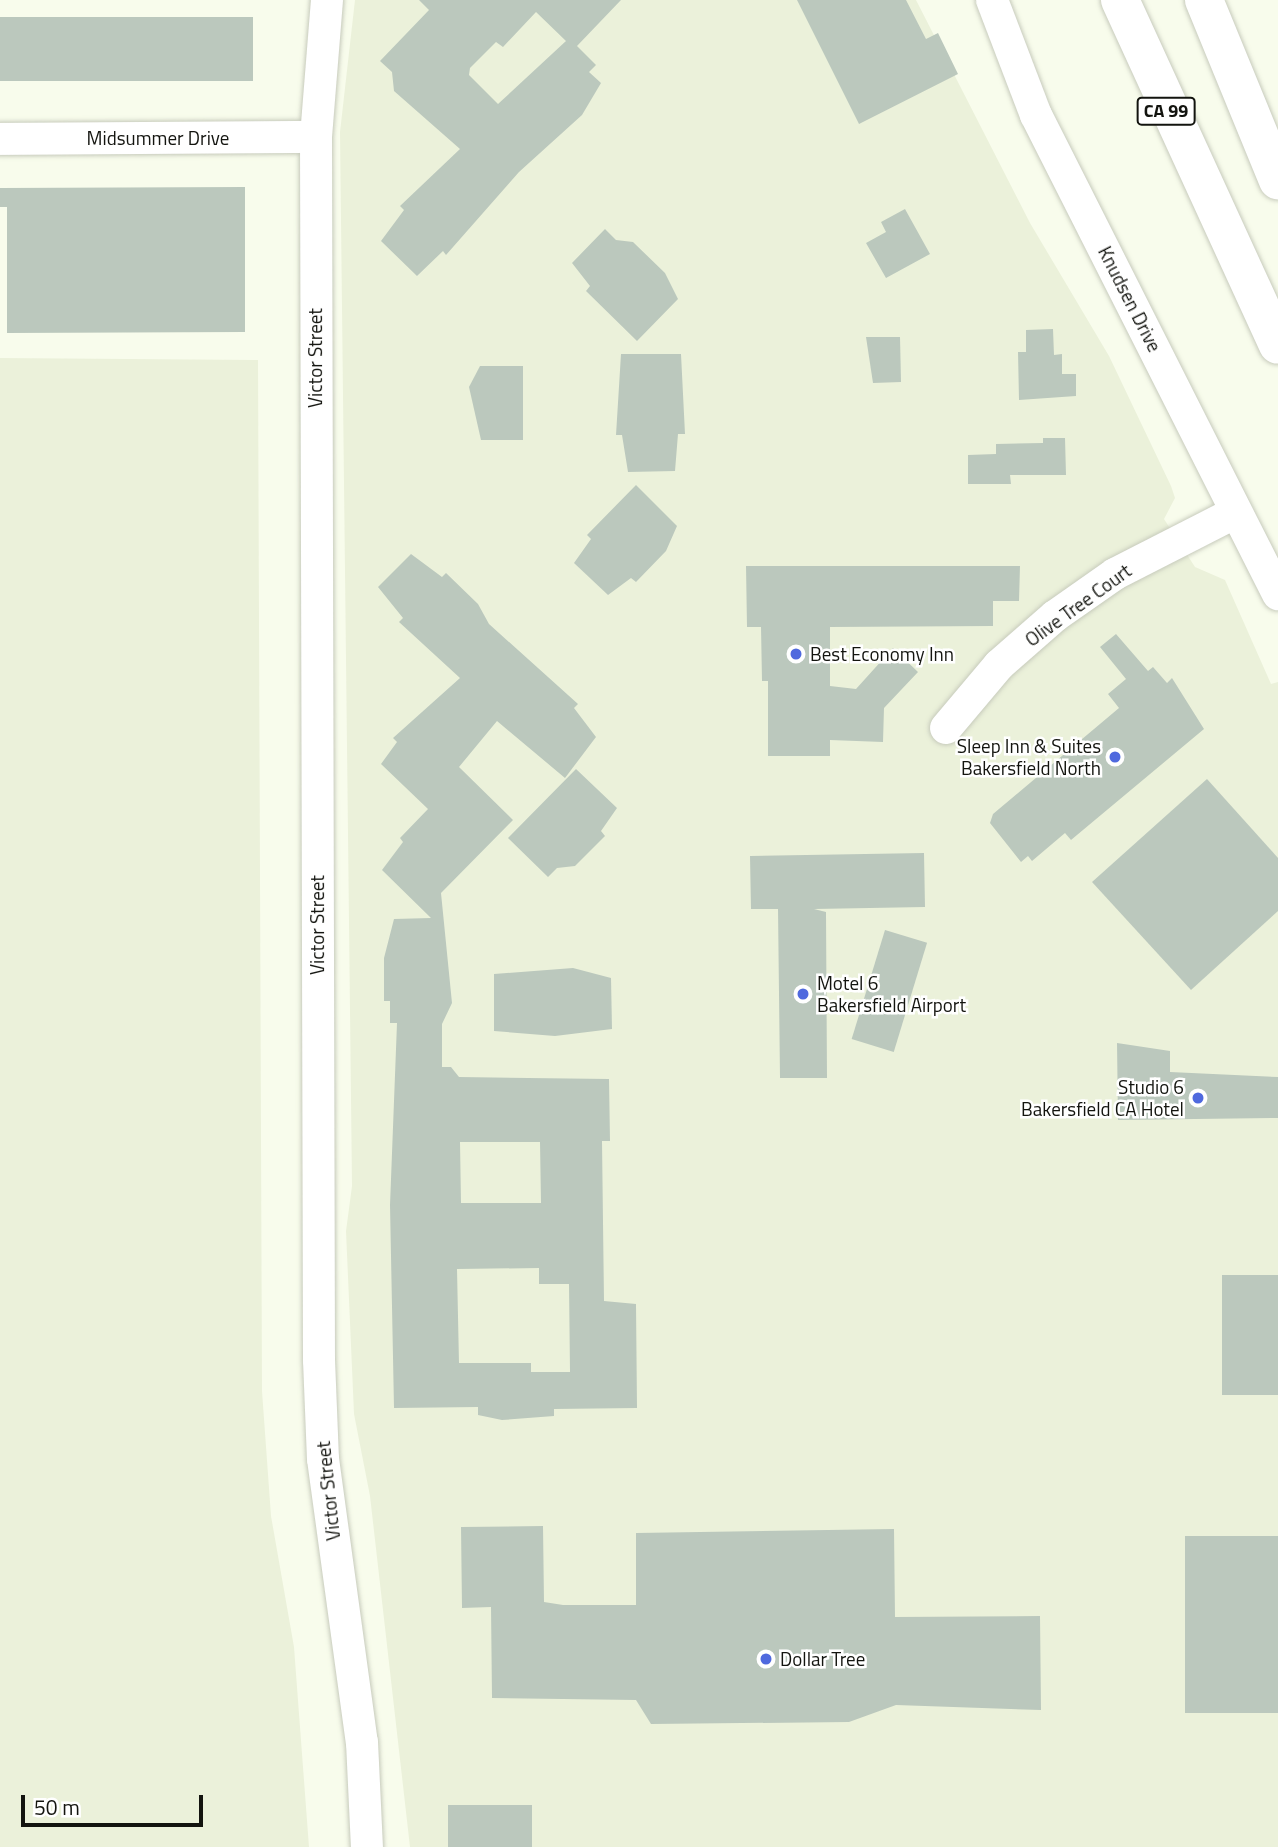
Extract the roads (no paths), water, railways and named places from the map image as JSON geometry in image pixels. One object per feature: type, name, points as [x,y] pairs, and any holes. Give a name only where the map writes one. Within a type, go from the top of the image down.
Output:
[{"type":"highway","name":"CA 99","points":[[1119,0],[1278,345]]},
{"type":"highway","points":[[1204,0],[1278,180]]},
{"type":"street","name":"Victor Street","points":[[327,0],[316,137],[319,1360],[323,1459],[362,1742],[367,1847]]},
{"type":"street","name":"Knudsen Drive","points":[[992,0],[1036,115],[1234,513],[1278,594]]},
{"type":"street","name":"Midsummer Drive","points":[[0,139],[316,137]]},
{"type":"street","name":"Olive Tree Court","points":[[946,728],[999,665],[1055,616],[1115,574],[1234,513]]},
{"type":"place","name":"Best Economy Inn","points":[[796,654]]},
{"type":"place","name":"Sleep Inn & Suites Bakersfield North","points":[[1115,757]]},
{"type":"place","name":"Motel 6 Bakersfield Airport","points":[[803,994]]},
{"type":"place","name":"Studio 6 Bakersfield CA Hotel","points":[[1198,1098]]},
{"type":"place","name":"Dollar Tree","points":[[766,1659]]}]
